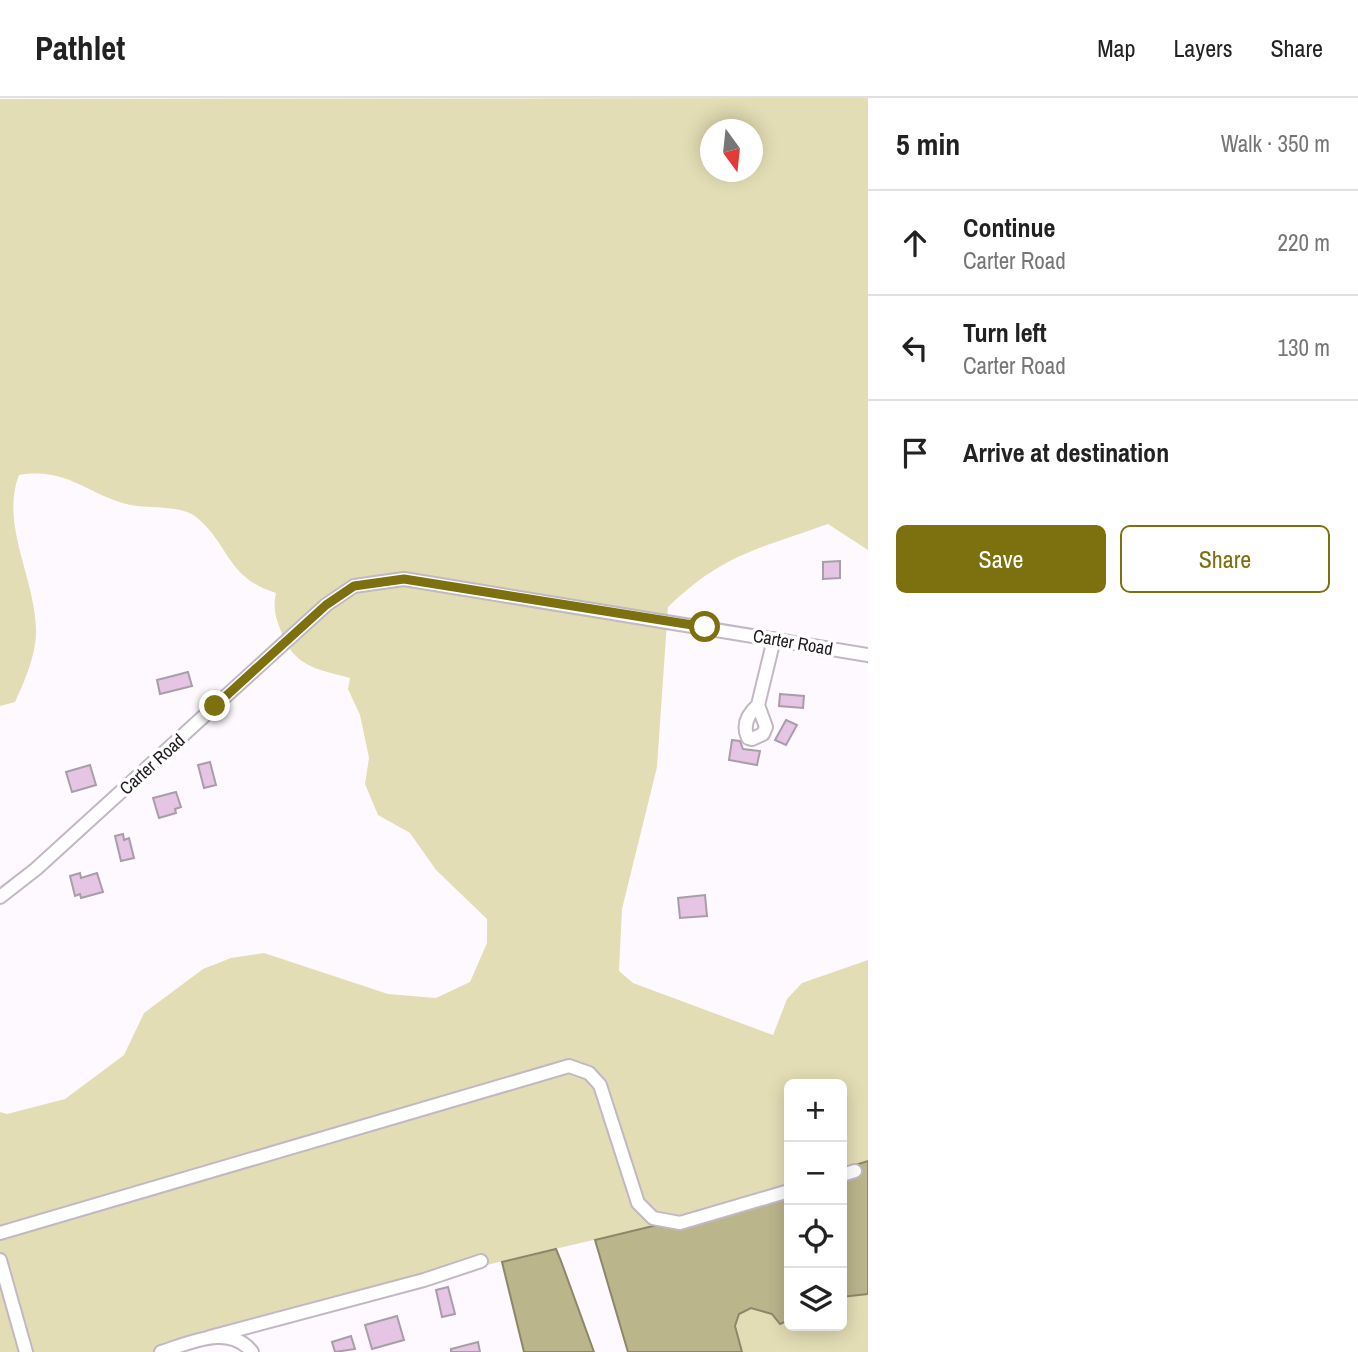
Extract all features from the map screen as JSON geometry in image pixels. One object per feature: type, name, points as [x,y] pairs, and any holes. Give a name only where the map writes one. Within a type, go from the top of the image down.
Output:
[{"type":"street","name":"Carter Road","points":[[0,897],[36,869],[326,605],[354,586],[404,579],[868,655]]},
{"type":"street","points":[[758,705],[774,639]]},
{"type":"street","points":[[0,1233],[569,1066],[589,1073],[600,1085],[638,1203],[653,1218],[680,1223],[784,1192]]},
{"type":"street","points":[[847,1173],[855,1171]]},
{"type":"street","points":[[0,1260],[26,1352]]},
{"type":"street","points":[[161,1352],[424,1280],[481,1261]]},
{"type":"street","points":[[210,1337],[232,1338],[243,1342],[252,1352]]},
{"type":"shaded area","points":[[868,98],[868,550],[828,524],[762,547],[725,564],[688,589],[668,607],[657,767],[622,909],[619,971],[633,983],[773,1035],[787,999],[802,983],[868,960],[868,1161],[847,1167],[847,1079],[784,1079],[784,1186],[653,1226],[478,1267],[173,1352],[0,1352],[0,1112],[7,1114],[65,1099],[124,1055],[144,1013],[203,969],[231,958],[264,953],[388,994],[436,998],[470,982],[487,943],[487,919],[436,870],[410,833],[378,815],[365,784],[369,758],[360,715],[348,689],[350,678],[307,664],[292,652],[276,616],[276,593],[247,578],[237,569],[207,527],[190,513],[121,502],[53,475],[19,475],[14,494],[14,513],[34,610],[36,638],[30,666],[15,702],[0,706],[0,99]]},
{"type":"shaded area","points":[[868,1161],[868,1294],[847,1296],[847,1205],[847,1167]]},
{"type":"shaded area","points":[[784,1186],[784,1322],[780,1324],[772,1314],[751,1308],[739,1314],[735,1326],[742,1352],[628,1352],[595,1240],[653,1226]]},
{"type":"shaded area","points":[[556,1249],[594,1352],[524,1352],[502,1262]]},
{"type":"shaded area","points":[[868,1294],[868,1352],[742,1352],[735,1326],[739,1314],[751,1308],[772,1314],[778,1323],[784,1321],[784,1331],[847,1331],[847,1296]]},
{"type":"building","points":[[840,561],[840,578],[823,579],[823,562]]},
{"type":"building","points":[[188,672],[192,686],[160,694],[157,680]]},
{"type":"building","points":[[780,694],[804,696],[803,708],[779,706]]},
{"type":"building","points":[[786,720],[797,725],[786,745],[775,740]]},
{"type":"building","points":[[732,740],[740,741],[743,749],[760,751],[757,765],[729,760]]},
{"type":"building","points":[[210,762],[216,785],[204,788],[198,765]]},
{"type":"building","points":[[90,765],[96,785],[72,792],[66,772]]},
{"type":"building","points":[[176,792],[181,807],[175,809],[176,813],[159,818],[153,798]]},
{"type":"building","points":[[123,834],[124,840],[129,838],[134,858],[121,861],[115,836]]},
{"type":"building","points":[[80,873],[81,878],[97,873],[103,892],[81,898],[80,894],[75,896],[70,876]]},
{"type":"building","points":[[705,895],[707,916],[680,918],[678,898]]},
{"type":"building","points":[[448,1287],[455,1314],[442,1317],[436,1290]]},
{"type":"building","points":[[397,1316],[404,1340],[372,1349],[365,1325]]},
{"type":"building","points":[[351,1336],[355,1349],[335,1352],[332,1342]]},
{"type":"building","points":[[478,1342],[480,1352],[451,1352],[451,1349]]},
{"type":"route","points":[[215,706],[326,605],[354,586],[373,581],[404,579],[705,627]]}]
